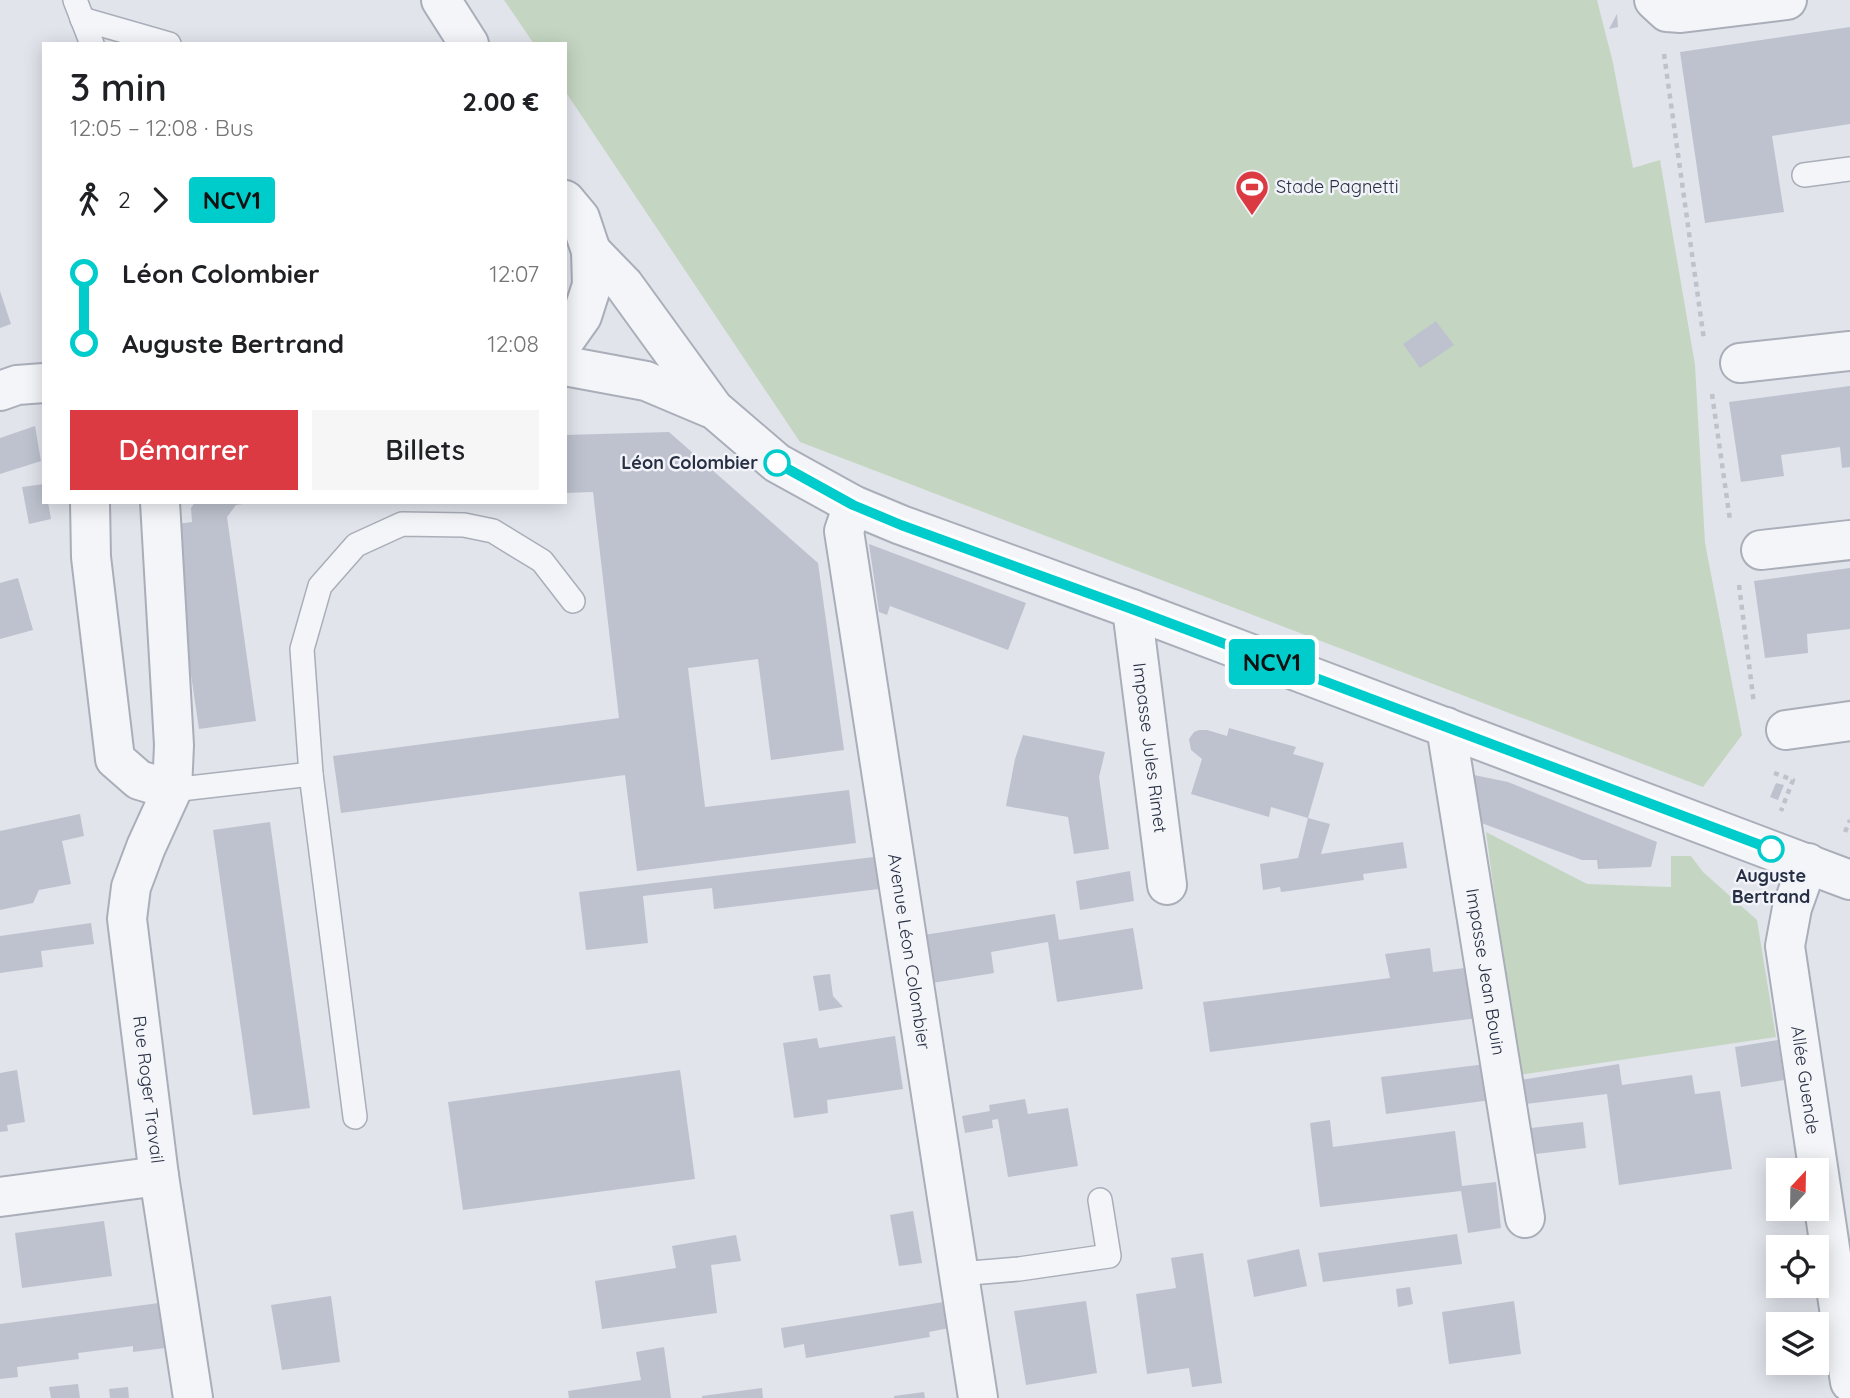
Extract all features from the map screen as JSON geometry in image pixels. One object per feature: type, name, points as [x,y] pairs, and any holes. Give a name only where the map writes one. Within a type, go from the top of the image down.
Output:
[{"type":"street","points":[[1661,6],[1695,12],[1787,0]]},
{"type":"street","points":[[442,1],[443,42]]},
{"type":"street","points":[[442,1],[468,42]]},
{"type":"street","points":[[567,202],[580,218],[591,251],[592,285],[582,316],[567,337]]},
{"type":"street","points":[[591,251],[624,285],[714,409],[777,463],[853,505],[1850,880]]},
{"type":"street","points":[[1723,357],[1850,351]]},
{"type":"street","points":[[567,366],[646,380],[714,409]]},
{"type":"street","points":[[0,391],[42,383]]},
{"type":"street","points":[[90,504],[92,557],[115,760],[139,780],[172,789]]},
{"type":"street","name":"Rue Roger Travail","points":[[160,504],[174,745],[172,789],[135,877],[127,919],[159,1176],[193,1398]]},
{"type":"street","name":"Avenue Léon Colombier","points":[[853,505],[844,531],[978,1398]]},
{"type":"street","points":[[1761,550],[1850,540]]},
{"type":"street","name":"Impasse Jules Rimet","points":[[1132,609],[1167,885]]},
{"type":"street","points":[[1770,721],[1850,721]]},
{"type":"street","name":"Impasse Jean Bouin","points":[[1446,727],[1525,1218]]},
{"type":"street","name":"Allée Guende","points":[[1808,863],[1793,908],[1785,946],[1850,1381]]},
{"type":"street","points":[[0,1197],[159,1176]]},
{"type":"lane","points":[[79,9],[91,42]]},
{"type":"lane","points":[[79,9],[164,42]]},
{"type":"lane","points":[[1804,175],[1850,169]]},
{"type":"lane","points":[[355,1117],[311,774],[302,649],[320,586],[356,545],[402,524],[464,525],[492,531],[542,561],[573,601]]},
{"type":"lane","points":[[172,789],[311,774]]},
{"type":"lane","points":[[959,1274],[1020,1269],[1109,1256],[1100,1200]]},
{"type":"path","points":[[1661,6],[1663,53],[1723,357]]},
{"type":"path","points":[[1712,392],[1731,528]]},
{"type":"path","points":[[1738,582],[1770,721]]},
{"type":"path","points":[[1768,769],[1774,774],[1793,780]]},
{"type":"green space","points":[[504,0],[1597,0],[1613,63],[1633,168],[1660,160],[1695,365],[1705,543],[1742,735],[1703,787],[800,442],[567,94],[567,42],[533,42]]},
{"type":"green space","points":[[1486,832],[1587,884],[1671,887],[1671,856],[1691,856],[1703,872],[1757,920],[1776,1037],[1519,1075]]},
{"type":"building","points":[[1617,14],[1618,27],[1609,29]]},
{"type":"building","points":[[1850,27],[1850,124],[1772,136],[1784,212],[1705,223],[1680,52]]},
{"type":"building","points":[[0,291],[11,324],[0,328]]},
{"type":"building","points":[[1436,321],[1454,345],[1420,368],[1403,344]]},
{"type":"building","points":[[1850,386],[1850,467],[1842,468],[1840,447],[1781,455],[1784,476],[1741,482],[1729,402]]},
{"type":"building","points":[[35,426],[41,461],[0,474],[0,438]]},
{"type":"building","points":[[669,432],[818,563],[844,750],[771,760],[758,659],[688,668],[705,807],[849,790],[856,843],[637,871],[625,775],[341,813],[333,756],[619,718],[593,492],[567,493],[567,435]]},
{"type":"building","points":[[42,484],[42,504],[48,504],[51,519],[29,524],[22,487]]},
{"type":"building","points":[[194,504],[243,504],[236,505],[227,517],[256,721],[199,729],[169,525],[192,522],[191,508]]},
{"type":"building","points":[[869,544],[1026,603],[1008,650],[890,606],[887,615],[879,612]]},
{"type":"building","points":[[1850,568],[1850,629],[1807,634],[1808,653],[1765,658],[1754,581]]},
{"type":"building","points":[[18,578],[33,630],[0,639],[0,583]]},
{"type":"building","points":[[1229,728],[1296,747],[1293,754],[1324,763],[1308,818],[1271,807],[1269,817],[1191,794],[1202,759],[1191,750],[1189,739],[1199,730],[1227,736]]},
{"type":"building","points":[[1023,735],[1105,752],[1099,777],[1109,849],[1074,854],[1068,817],[1006,806],[1015,759]]},
{"type":"building","points":[[1469,774],[1508,782],[1657,842],[1651,867],[1598,869],[1597,860],[1582,860],[1476,821]]},
{"type":"building","points":[[1776,783],[1784,785],[1778,800],[1770,797]]},
{"type":"building","points":[[80,814],[84,836],[62,841],[71,884],[39,890],[33,903],[0,910],[0,831]]},
{"type":"building","points":[[1308,818],[1330,824],[1321,854],[1403,842],[1407,868],[1363,874],[1364,880],[1281,892],[1280,887],[1263,890],[1260,864],[1298,858]]},
{"type":"building","points":[[270,822],[310,1108],[253,1115],[213,830]]},
{"type":"building","points":[[874,857],[879,889],[714,909],[712,888],[643,896],[648,943],[586,950],[579,892]]},
{"type":"building","points":[[1130,871],[1134,901],[1080,910],[1076,881]]},
{"type":"building","points":[[1055,914],[1059,940],[1133,928],[1143,989],[1057,1002],[1048,942],[991,952],[994,973],[932,983],[924,935]]},
{"type":"building","points":[[91,923],[94,944],[41,951],[43,967],[0,973],[0,936]]},
{"type":"building","points":[[1430,948],[1433,972],[1472,967],[1478,1018],[1210,1052],[1203,1002],[1390,978],[1385,954]]},
{"type":"building","points":[[830,974],[833,996],[843,1007],[819,1011],[813,976]]},
{"type":"building","points":[[895,1036],[903,1089],[827,1100],[828,1113],[794,1118],[783,1043],[817,1038],[819,1048]]},
{"type":"building","points":[[1778,1040],[1784,1080],[1741,1087],[1735,1047]]},
{"type":"building","points":[[1486,1064],[1491,1100],[1386,1114],[1381,1077]]},
{"type":"building","points":[[1619,1064],[1622,1085],[1692,1075],[1695,1094],[1720,1091],[1732,1169],[1619,1185],[1607,1094],[1518,1105],[1514,1081]]},
{"type":"building","points":[[17,1070],[25,1122],[7,1125],[8,1131],[0,1132],[0,1073]]},
{"type":"building","points":[[680,1070],[695,1179],[463,1210],[448,1102]]},
{"type":"building","points":[[1025,1099],[1028,1114],[1068,1108],[1078,1166],[1008,1177],[998,1119],[992,1120],[993,1128],[965,1133],[962,1116],[990,1111],[989,1105]]},
{"type":"building","points":[[1330,1120],[1333,1147],[1455,1131],[1462,1186],[1496,1182],[1501,1228],[1468,1233],[1461,1191],[1320,1207],[1310,1123]]},
{"type":"building","points":[[1583,1122],[1586,1148],[1536,1154],[1531,1128]]},
{"type":"building","points":[[913,1211],[922,1263],[899,1266],[890,1215]]},
{"type":"building","points":[[104,1221],[112,1276],[22,1288],[15,1233]]},
{"type":"building","points":[[1457,1234],[1462,1264],[1323,1282],[1318,1253]]},
{"type":"building","points":[[736,1235],[741,1261],[711,1265],[717,1313],[602,1329],[595,1281],[676,1268],[672,1246]]},
{"type":"building","points":[[1299,1249],[1307,1286],[1254,1297],[1247,1260]]},
{"type":"building","points":[[1203,1253],[1222,1383],[1192,1387],[1189,1368],[1147,1374],[1136,1294],[1176,1288],[1171,1258]]},
{"type":"building","points":[[1410,1287],[1413,1304],[1398,1307],[1396,1289]]},
{"type":"building","points":[[331,1296],[340,1362],[282,1370],[271,1305]]},
{"type":"building","points":[[950,1301],[954,1327],[929,1332],[930,1337],[806,1358],[804,1344],[784,1348],[781,1328]]},
{"type":"building","points":[[1086,1301],[1097,1373],[1026,1385],[1014,1311]]},
{"type":"building","points":[[1514,1301],[1521,1354],[1449,1364],[1442,1312]]},
{"type":"building","points":[[159,1303],[165,1348],[133,1352],[133,1346],[78,1353],[79,1359],[17,1367],[18,1377],[0,1379],[0,1324]]},
{"type":"building","points":[[664,1347],[671,1398],[569,1398],[568,1391],[641,1380],[636,1352]]},
{"type":"building","points":[[78,1384],[80,1398],[51,1398],[49,1387]]},
{"type":"building","points":[[128,1387],[129,1398],[110,1398],[109,1389]]},
{"type":"building","points":[[762,1388],[763,1398],[702,1398],[702,1396]]},
{"type":"building","points":[[924,1392],[925,1398],[894,1398],[894,1396]]},
{"type":"bus line","name":"NCV1","points":[[777,463],[853,505],[901,525],[1771,849]]},
{"type":"place","name":"Stade Pagnetti","points":[[1252,217]]},
{"type":"place","name":"Léon Colombier","points":[[777,463]]},
{"type":"place","name":"Auguste Bertrand","points":[[1771,849]]}]
